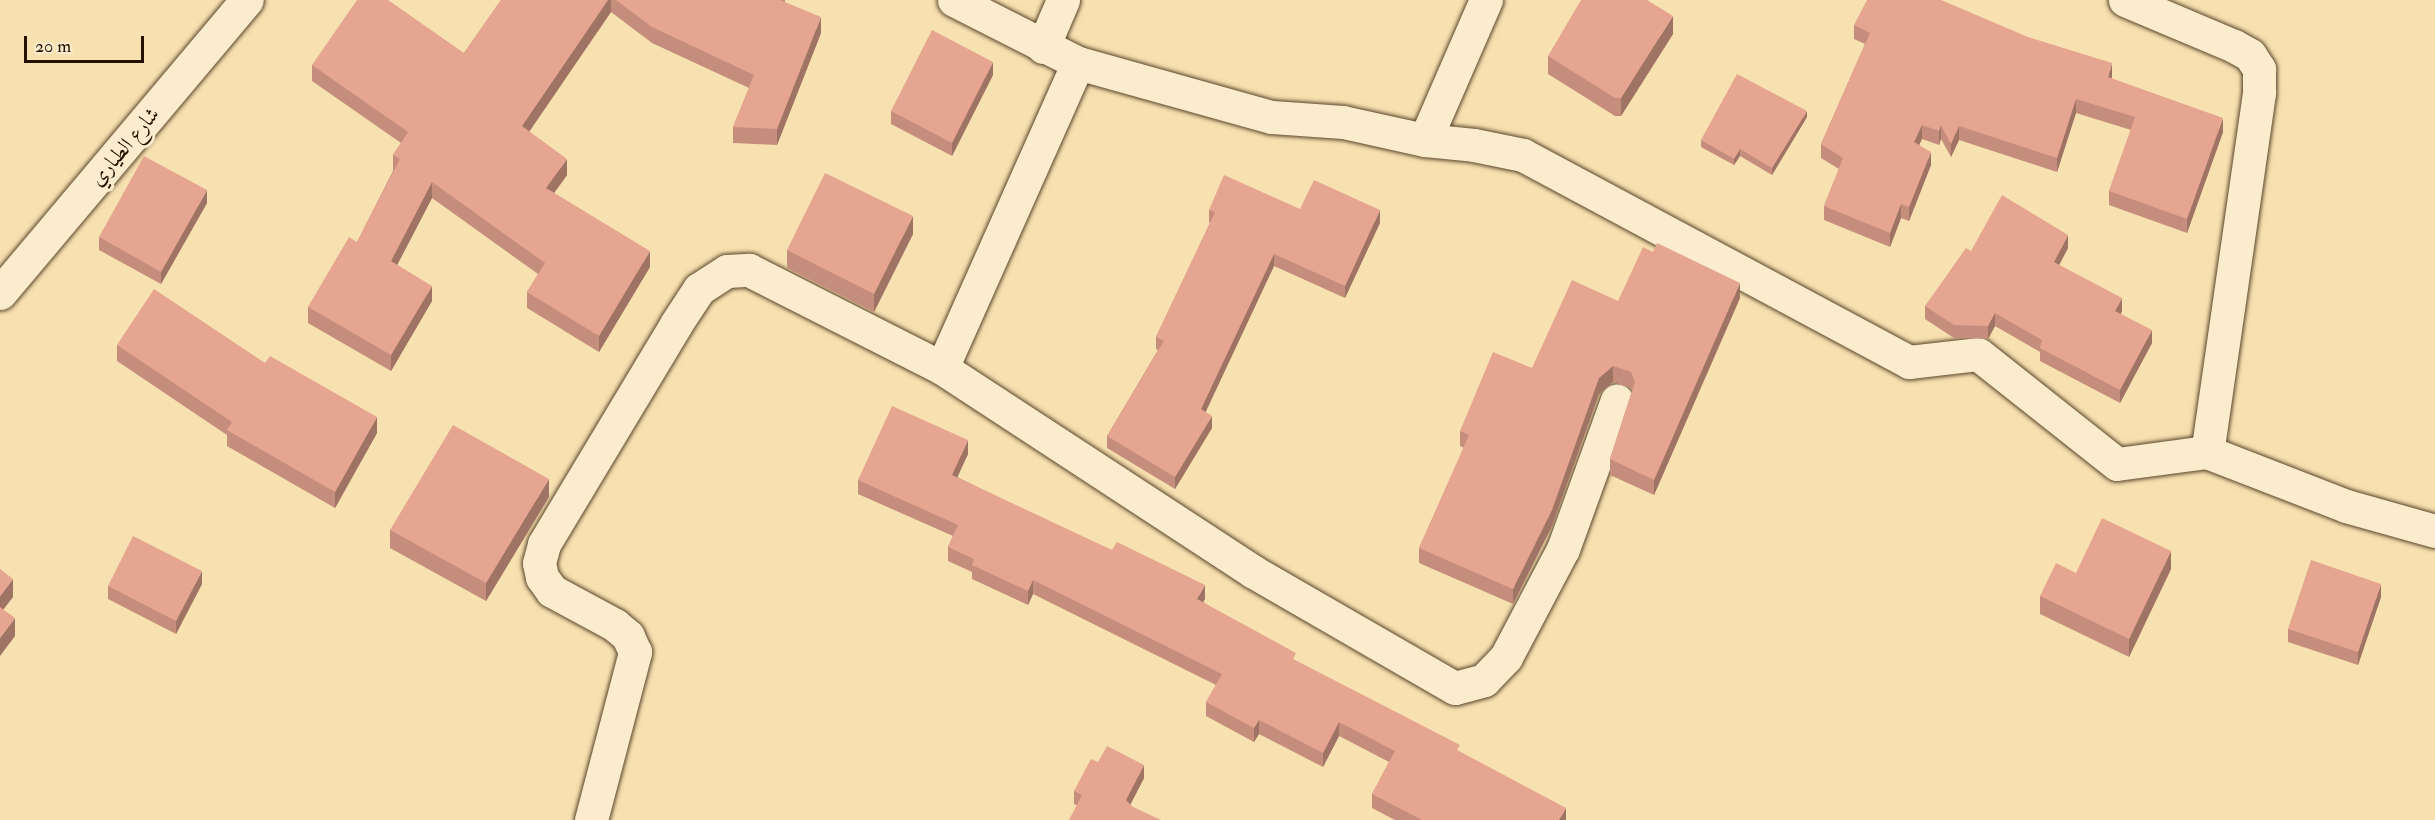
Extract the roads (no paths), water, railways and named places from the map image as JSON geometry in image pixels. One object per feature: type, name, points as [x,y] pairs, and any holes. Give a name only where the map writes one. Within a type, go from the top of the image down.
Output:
[{"type":"street","name":"شارع الطياري","points":[[0,293],[248,0]]},
{"type":"street","points":[[954,0],[1078,63],[1272,117],[1343,122],[1425,140],[1474,145],[1523,155],[1909,362],[1978,354],[2117,464],[2207,452],[2346,506],[2435,531]]},
{"type":"street","points":[[1043,47],[1062,0]]},
{"type":"street","points":[[1425,140],[1486,0]]},
{"type":"street","points":[[2125,0],[2234,46],[2250,55],[2259,69],[2259,93],[2207,452]]},
{"type":"street","points":[[942,368],[1078,63]]},
{"type":"street","points":[[591,820],[635,652],[628,636],[615,626],[552,591],[542,578],[539,563],[544,544],[699,289],[727,271],[749,270],[942,368],[1252,571],[1455,688],[1484,680],[1506,657],[1563,549],[1617,400]]}]
